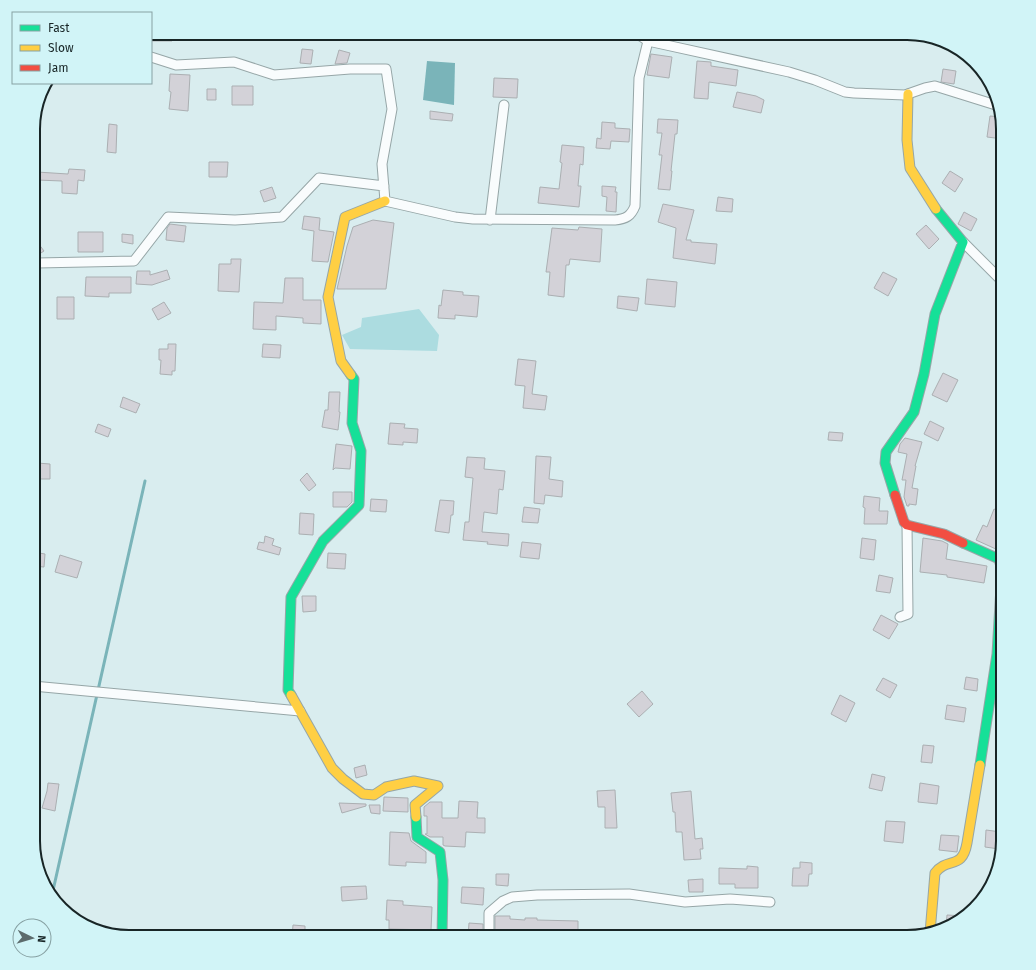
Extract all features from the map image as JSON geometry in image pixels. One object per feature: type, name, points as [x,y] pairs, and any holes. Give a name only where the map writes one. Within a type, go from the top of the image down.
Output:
[{"type":"street","points":[[442,930],[443,880],[440,852],[417,837],[415,805],[438,786],[414,781],[386,787],[374,795],[363,794],[343,779],[332,768],[288,690],[290,597],[323,541],[359,505],[361,451],[352,423],[354,379],[341,361],[328,297],[345,217],[385,201],[455,217],[490,220],[615,220],[627,218],[635,206],[639,78],[648,41],[789,72],[815,80],[845,92],[863,94],[908,94],[935,86],[992,104]]},
{"type":"street","points":[[152,57],[176,65],[234,62],[274,76],[350,69],[386,69],[392,109],[382,164],[385,201]]},
{"type":"street","points":[[908,94],[907,140],[910,168],[938,212],[963,242],[996,275]]},
{"type":"street","points":[[490,220],[504,105]]},
{"type":"street","points":[[40,263],[134,261],[168,217],[235,220],[282,217],[319,178],[384,186]]},
{"type":"street","points":[[963,242],[935,314],[924,374],[914,412],[886,452],[885,462],[904,522],[944,534],[996,557]]},
{"type":"street","points":[[900,617],[908,614],[907,524]]},
{"type":"street","points":[[931,927],[935,873],[938,869],[960,859],[964,855],[996,660]]},
{"type":"street","points":[[40,687],[300,711]]},
{"type":"street","points":[[489,930],[489,913],[503,901],[512,897],[537,895],[629,894],[685,902],[730,898],[770,902]]},
{"type":"shaded area","points":[[427,61],[455,63],[454,105],[423,100]]},
{"type":"shaded area","points":[[419,309],[439,335],[437,351],[350,349],[342,335],[361,327],[362,318]]},
{"type":"building","points":[[152,40],[172,40],[152,41]]},
{"type":"building","points":[[302,49],[313,50],[311,64],[300,63]]},
{"type":"building","points":[[339,50],[350,53],[347,63],[335,64]]},
{"type":"building","points":[[651,54],[672,57],[669,78],[647,75]]},
{"type":"building","points":[[697,61],[711,62],[711,66],[738,70],[736,86],[709,82],[708,99],[694,98]]},
{"type":"building","points":[[943,69],[956,71],[954,84],[941,82]]},
{"type":"building","points":[[170,74],[190,75],[188,111],[169,109],[171,92],[169,91]]},
{"type":"building","points":[[494,78],[518,79],[517,98],[493,97]]},
{"type":"building","points":[[232,86],[253,86],[253,105],[232,105]]},
{"type":"building","points":[[207,89],[216,89],[216,100],[207,100]]},
{"type":"building","points":[[737,92],[756,96],[764,100],[761,113],[733,107]]},
{"type":"building","points":[[430,111],[453,114],[452,121],[430,119]]},
{"type":"building","points":[[990,116],[995,116],[996,138],[987,137]]},
{"type":"building","points":[[658,119],[678,120],[677,134],[675,134],[670,190],[658,189],[662,155],[659,155],[662,133],[657,133]]},
{"type":"building","points":[[602,122],[615,123],[615,128],[630,129],[629,142],[611,141],[610,149],[596,148],[597,138],[601,139]]},
{"type":"building","points":[[109,124],[117,125],[116,153],[107,152]]},
{"type":"building","points":[[562,145],[584,147],[583,165],[580,164],[578,186],[581,186],[579,207],[538,203],[540,187],[559,189],[562,163],[560,162]]},
{"type":"building","points":[[209,162],[228,162],[227,177],[209,177]]},
{"type":"building","points":[[69,169],[85,170],[84,181],[78,180],[77,194],[62,193],[62,181],[40,180],[40,172],[68,174]]},
{"type":"building","points":[[950,171],[963,179],[955,192],[942,183]]},
{"type":"building","points":[[602,186],[616,187],[616,212],[606,211],[607,197],[602,196]]},
{"type":"building","points":[[272,187],[276,198],[264,202],[260,191]]},
{"type":"building","points":[[718,197],[733,199],[732,212],[716,211]]},
{"type":"building","points":[[663,204],[694,210],[686,240],[691,240],[691,242],[717,244],[715,264],[673,258],[676,228],[658,222]]},
{"type":"building","points":[[964,212],[977,219],[971,231],[958,224]]},
{"type":"building","points":[[304,216],[320,218],[319,230],[334,232],[328,262],[312,261],[314,231],[302,229]]},
{"type":"building","points":[[373,220],[394,223],[386,289],[337,289],[353,227]]},
{"type":"building","points":[[170,224],[186,226],[184,242],[166,240],[167,228]]},
{"type":"building","points":[[926,225],[939,239],[929,249],[916,234]]},
{"type":"building","points":[[579,227],[602,229],[600,262],[570,259],[569,265],[566,265],[564,297],[548,295],[550,272],[546,272],[552,228],[578,230]]},
{"type":"building","points":[[78,232],[103,232],[103,252],[78,252]]},
{"type":"building","points":[[122,234],[133,235],[133,244],[122,242]]},
{"type":"building","points":[[40,246],[44,251],[40,254]]},
{"type":"building","points":[[231,259],[241,259],[239,292],[218,291],[219,264],[231,264]]},
{"type":"building","points":[[167,270],[170,279],[152,285],[136,284],[137,271],[150,271],[150,275]]},
{"type":"building","points":[[883,272],[897,279],[888,296],[874,288]]},
{"type":"building","points":[[86,277],[131,277],[131,293],[109,293],[109,297],[85,296]]},
{"type":"building","points":[[285,278],[303,278],[303,300],[321,300],[321,324],[303,323],[303,318],[276,316],[276,330],[253,329],[254,302],[283,303]]},
{"type":"building","points":[[647,279],[677,282],[675,307],[645,304]]},
{"type":"building","points":[[443,290],[463,292],[463,295],[479,296],[477,317],[455,315],[455,319],[438,318],[439,305],[441,306]]},
{"type":"building","points":[[618,296],[639,298],[637,311],[617,308]]},
{"type":"building","points":[[57,297],[74,297],[74,319],[57,319]]},
{"type":"building","points":[[164,302],[171,313],[158,320],[152,309]]},
{"type":"building","points":[[168,344],[176,344],[175,371],[172,371],[172,375],[160,374],[161,360],[159,360],[159,349],[168,349]]},
{"type":"building","points":[[263,344],[281,345],[280,358],[262,357]]},
{"type":"building","points":[[518,359],[536,361],[532,394],[547,396],[545,410],[523,408],[525,386],[515,385]]},
{"type":"building","points":[[943,373],[958,380],[947,402],[932,395]]},
{"type":"building","points":[[329,392],[340,392],[338,430],[322,427],[325,410],[328,410]]},
{"type":"building","points":[[123,397],[140,404],[136,413],[120,407]]},
{"type":"building","points":[[930,421],[944,428],[938,441],[924,434]]},
{"type":"building","points":[[390,423],[405,424],[404,428],[418,429],[417,443],[403,442],[403,445],[388,444]]},
{"type":"building","points":[[98,424],[111,429],[108,437],[95,432]]},
{"type":"building","points":[[829,432],[843,433],[842,441],[828,440]]},
{"type":"building","points":[[905,438],[922,442],[915,466],[912,488],[918,489],[916,505],[909,504],[909,506],[907,506],[904,497],[906,480],[902,480],[907,454],[898,452],[900,444]]},
{"type":"building","points":[[336,444],[352,446],[350,469],[335,468],[333,470]]},
{"type":"building","points":[[536,456],[551,457],[549,479],[563,481],[562,497],[545,495],[544,504],[534,503]]},
{"type":"building","points":[[467,457],[485,458],[484,469],[505,471],[503,490],[499,489],[497,514],[484,512],[482,532],[509,534],[508,546],[487,544],[488,542],[463,540],[465,522],[469,522],[473,478],[465,477]]},
{"type":"building","points":[[40,463],[50,464],[50,479],[40,479]]},
{"type":"building","points":[[307,473],[316,485],[309,491],[300,480]]},
{"type":"building","points":[[333,492],[352,492],[352,502],[347,507],[333,507]]},
{"type":"building","points":[[864,496],[880,498],[879,511],[888,511],[887,524],[864,524]]},
{"type":"building","points":[[371,499],[387,500],[386,512],[370,511]]},
{"type":"building","points":[[440,500],[454,501],[449,533],[435,531]]},
{"type":"building","points":[[524,507],[540,509],[538,523],[522,522]]},
{"type":"building","points":[[994,509],[996,510],[996,549],[976,540],[983,525],[987,527]]},
{"type":"building","points":[[300,513],[314,514],[313,535],[299,534]]},
{"type":"building","points":[[265,536],[274,539],[272,545],[281,548],[279,555],[257,549],[259,542],[264,543]]},
{"type":"building","points":[[862,538],[876,540],[874,560],[860,558]]},
{"type":"building","points":[[923,538],[942,541],[948,544],[946,559],[987,566],[984,583],[947,577],[947,575],[920,572]]},
{"type":"building","points":[[522,542],[541,544],[539,559],[520,557]]},
{"type":"building","points":[[40,553],[45,554],[44,567],[40,567]]},
{"type":"building","points":[[328,553],[346,554],[345,569],[327,568]]},
{"type":"building","points":[[60,555],[82,562],[77,578],[55,572]]},
{"type":"building","points":[[879,575],[893,578],[890,593],[876,591]]},
{"type":"building","points":[[302,596],[316,596],[316,611],[303,612]]},
{"type":"building","points":[[881,615],[898,624],[889,639],[873,630]]},
{"type":"building","points":[[966,677],[978,679],[977,691],[964,689]]},
{"type":"building","points":[[883,678],[897,685],[890,698],[876,690]]},
{"type":"building","points":[[642,691],[653,704],[639,717],[627,704]]},
{"type":"building","points":[[840,695],[855,703],[846,722],[831,714]]},
{"type":"building","points":[[947,705],[966,708],[964,722],[945,719]]},
{"type":"building","points":[[923,745],[934,746],[932,763],[921,762]]},
{"type":"building","points":[[365,765],[367,775],[356,778],[354,768]]},
{"type":"building","points":[[872,774],[885,777],[882,791],[869,788]]},
{"type":"building","points":[[48,783],[59,784],[55,811],[42,808]]},
{"type":"building","points":[[920,783],[939,786],[937,804],[918,802]]},
{"type":"building","points":[[615,790],[617,828],[605,828],[605,807],[598,807],[597,791]]},
{"type":"building","points":[[691,791],[695,839],[702,838],[703,849],[700,849],[701,859],[684,860],[682,832],[676,832],[675,812],[673,812],[671,793]]},
{"type":"building","points":[[384,797],[408,798],[408,812],[383,811]]},
{"type":"building","points":[[459,801],[478,802],[477,818],[485,818],[485,833],[466,832],[465,847],[445,846],[443,845],[443,837],[430,837],[425,834],[427,834],[427,816],[424,816],[424,807],[430,802],[442,802],[442,818],[458,818]]},
{"type":"building","points":[[339,803],[366,804],[366,806],[342,813]]},
{"type":"building","points":[[369,805],[380,805],[380,814],[371,813]]},
{"type":"building","points":[[886,821],[905,822],[903,843],[884,841]]},
{"type":"building","points":[[986,830],[996,831],[995,848],[985,847]]},
{"type":"building","points":[[390,832],[409,833],[411,841],[426,852],[426,863],[406,862],[406,866],[389,865]]},
{"type":"building","points":[[941,835],[959,836],[957,852],[939,850]]},
{"type":"building","points":[[800,862],[812,863],[812,874],[809,874],[808,886],[792,886],[793,868],[800,868]]},
{"type":"building","points":[[747,866],[758,867],[758,888],[735,888],[735,884],[719,884],[719,868],[747,869]]},
{"type":"building","points":[[496,874],[509,874],[508,886],[496,885]]},
{"type":"building","points":[[703,879],[703,892],[689,892],[688,880]]},
{"type":"building","points":[[366,886],[367,899],[342,901],[341,887]]},
{"type":"building","points":[[462,887],[484,888],[483,905],[461,903]]},
{"type":"building","points":[[387,900],[403,901],[403,905],[432,907],[431,930],[389,929],[389,920],[386,920]]},
{"type":"building","points":[[947,915],[955,915],[952,918],[947,920]]},
{"type":"building","points":[[495,916],[510,916],[510,919],[525,920],[525,918],[537,918],[537,920],[578,921],[578,930],[495,930]]},
{"type":"building","points":[[469,923],[483,924],[483,930],[468,930]]},
{"type":"building","points":[[293,925],[305,926],[305,930],[293,930]]},
{"type":"waterway","points":[[54,888],[145,481]]},
{"type":"traffic: fast","points":[[895,495],[885,463],[886,452],[914,412],[924,374],[935,314],[963,242],[936,209]]},
{"type":"traffic: fast","points":[[291,695],[288,690],[291,597],[323,541],[359,505],[361,451],[352,423],[354,379],[351,375]]},
{"type":"traffic: fast","points":[[963,543],[996,558]]},
{"type":"traffic: fast","points":[[980,765],[996,661]]},
{"type":"traffic: fast","points":[[416,817],[417,837],[440,852],[443,880],[442,930]]},
{"type":"traffic: slow","points":[[908,94],[907,140],[910,168],[936,209]]},
{"type":"traffic: slow","points":[[351,375],[341,361],[328,297],[345,217],[385,201]]},
{"type":"traffic: slow","points":[[291,695],[332,768],[343,779],[363,794],[374,795],[386,787],[414,781],[438,786],[415,805],[416,817]]},
{"type":"traffic: slow","points":[[931,927],[935,873],[945,865],[958,860],[965,852],[980,765]]},
{"type":"traffic: jam","points":[[895,495],[904,522],[907,525],[944,534],[963,543]]}]
